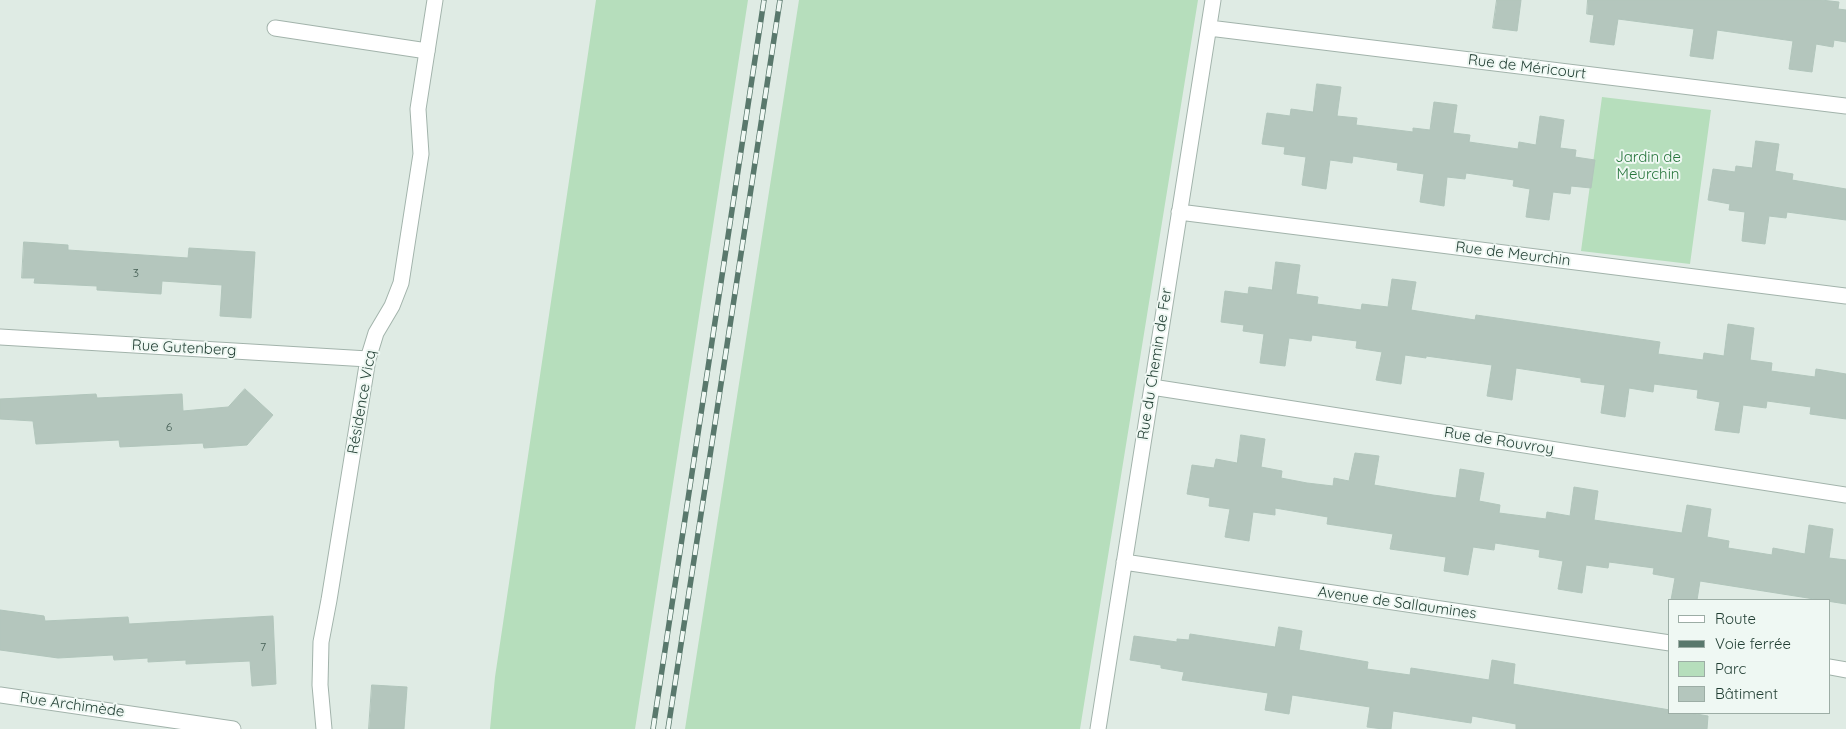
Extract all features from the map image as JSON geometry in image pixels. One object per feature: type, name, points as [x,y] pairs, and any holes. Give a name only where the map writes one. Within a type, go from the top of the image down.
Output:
[{"type":"street","name":"Résidence Vicq","points":[[324,729],[320,685],[320,642],[331,590],[368,359],[376,333],[392,306],[401,283],[421,154],[418,109],[435,0]]},
{"type":"street","name":"Rue du Chemin de Fer","points":[[1098,729],[1213,0]]},
{"type":"street","points":[[275,28],[427,52]]},
{"type":"street","name":"Rue de Méricourt","points":[[1209,28],[1846,106]]},
{"type":"street","name":"Rue de Meurchin","points":[[1179,212],[1846,296]]},
{"type":"street","name":"Rue Gutenberg","points":[[0,337],[368,359]]},
{"type":"street","name":"Rue de Rouvroy","points":[[1152,387],[1846,495]]},
{"type":"street","name":"Avenue de Sallaumines","points":[[1124,562],[1668,643]]},
{"type":"street","points":[[1831,667],[1846,670]]},
{"type":"street","name":"Rue Archimède","points":[[0,695],[233,729]]},
{"type":"green space","points":[[596,0],[748,0],[635,729],[490,729],[495,677]]},
{"type":"green space","points":[[799,0],[1198,0],[1080,729],[685,729]]},
{"type":"green space","name":"Jardin de Meurchin","points":[[1602,97],[1711,110],[1690,264],[1581,251]]},
{"type":"building","points":[[1497,0],[1521,0],[1517,31],[1493,28]]},
{"type":"building","points":[[1588,0],[1821,0],[1839,2],[1838,9],[1846,10],[1846,42],[1834,40],[1833,47],[1816,44],[1812,72],[1789,69],[1793,41],[1717,30],[1713,59],[1690,56],[1694,29],[1618,19],[1614,45],[1590,42],[1594,15],[1587,14]]},
{"type":"building","points":[[1317,84],[1341,87],[1337,116],[1357,118],[1356,125],[1413,132],[1413,128],[1430,130],[1434,102],[1457,105],[1453,133],[1470,135],[1469,142],[1518,149],[1519,142],[1536,145],[1540,116],[1564,120],[1560,148],[1576,150],[1575,157],[1595,160],[1591,188],[1571,186],[1570,194],[1553,192],[1549,220],[1526,217],[1530,189],[1513,186],[1514,180],[1466,173],[1465,179],[1447,177],[1444,206],[1420,202],[1424,174],[1397,170],[1398,163],[1353,156],[1352,163],[1330,160],[1326,189],[1302,185],[1306,157],[1284,154],[1285,147],[1262,144],[1267,113],[1290,116],[1291,109],[1313,112]]},
{"type":"building","points":[[1756,141],[1779,144],[1775,171],[1793,174],[1792,180],[1846,189],[1846,220],[1787,212],[1786,218],[1769,216],[1765,244],[1742,241],[1745,212],[1729,210],[1730,204],[1708,200],[1713,169],[1735,172],[1736,166],[1752,168]]},
{"type":"building","points":[[24,242],[68,245],[68,250],[188,258],[189,248],[255,252],[251,318],[220,316],[222,285],[162,281],[161,294],[97,290],[97,286],[34,283],[35,278],[22,278]]},
{"type":"building","points":[[1276,262],[1300,265],[1296,294],[1318,297],[1317,304],[1361,310],[1362,304],[1388,307],[1392,279],[1416,282],[1411,310],[1475,320],[1476,315],[1660,342],[1658,354],[1703,360],[1704,353],[1724,356],[1728,324],[1754,328],[1750,360],[1772,363],[1771,371],[1815,377],[1816,369],[1846,374],[1846,419],[1810,414],[1811,407],[1767,401],[1766,408],[1743,405],[1739,433],[1715,430],[1720,402],[1697,398],[1698,390],[1654,384],[1653,392],[1629,388],[1625,417],[1601,413],[1605,385],[1581,382],[1581,378],[1516,368],[1512,400],[1487,396],[1492,365],[1426,356],[1426,358],[1405,355],[1401,384],[1388,382],[1376,380],[1382,352],[1356,348],[1357,341],[1312,335],[1311,341],[1289,338],[1285,366],[1260,363],[1264,334],[1243,331],[1244,325],[1221,322],[1225,291],[1248,294],[1249,287],[1272,290]]},
{"type":"building","points":[[245,389],[273,415],[247,445],[204,448],[203,443],[120,447],[119,440],[36,444],[33,421],[0,419],[0,399],[96,394],[97,398],[182,394],[183,411],[228,407]]},
{"type":"building","points":[[1241,435],[1265,439],[1261,467],[1282,471],[1281,478],[1307,483],[1333,486],[1334,478],[1349,481],[1355,453],[1379,456],[1374,485],[1433,495],[1456,498],[1460,469],[1484,473],[1479,501],[1500,505],[1499,513],[1546,519],[1547,512],[1570,516],[1574,487],[1598,491],[1594,520],[1682,533],[1687,505],[1711,509],[1707,537],[1729,541],[1728,548],[1772,555],[1773,548],[1805,554],[1809,525],[1833,529],[1829,558],[1846,560],[1846,604],[1831,602],[1831,599],[1814,599],[1700,581],[1697,599],[1671,599],[1675,578],[1653,574],[1654,568],[1609,562],[1608,568],[1586,565],[1582,593],[1558,589],[1563,561],[1539,557],[1540,550],[1495,543],[1494,550],[1473,547],[1468,575],[1444,571],[1446,557],[1390,549],[1393,534],[1327,524],[1328,517],[1275,508],[1275,515],[1253,512],[1249,541],[1225,537],[1230,509],[1209,506],[1210,498],[1187,494],[1192,465],[1214,468],[1216,459],[1237,463]]},
{"type":"building","points":[[0,610],[44,616],[45,621],[128,617],[129,624],[273,616],[276,684],[252,686],[250,661],[186,664],[186,660],[148,662],[148,658],[114,660],[113,655],[58,658],[0,650]]},
{"type":"building","points":[[1279,627],[1302,631],[1299,650],[1368,662],[1367,669],[1410,675],[1411,668],[1489,680],[1492,660],[1515,664],[1513,684],[1668,710],[1668,714],[1708,716],[1707,729],[1516,729],[1516,724],[1472,716],[1471,723],[1393,711],[1391,729],[1383,729],[1367,727],[1370,707],[1292,695],[1289,714],[1265,710],[1268,693],[1182,680],[1184,672],[1161,668],[1161,665],[1130,660],[1134,636],[1177,642],[1177,639],[1189,640],[1190,634],[1275,647]]},
{"type":"building","points":[[372,685],[407,687],[404,729],[369,729]]},
{"type":"railway","points":[[653,729],[764,0]]},
{"type":"railway","points":[[668,729],[780,0]]}]
